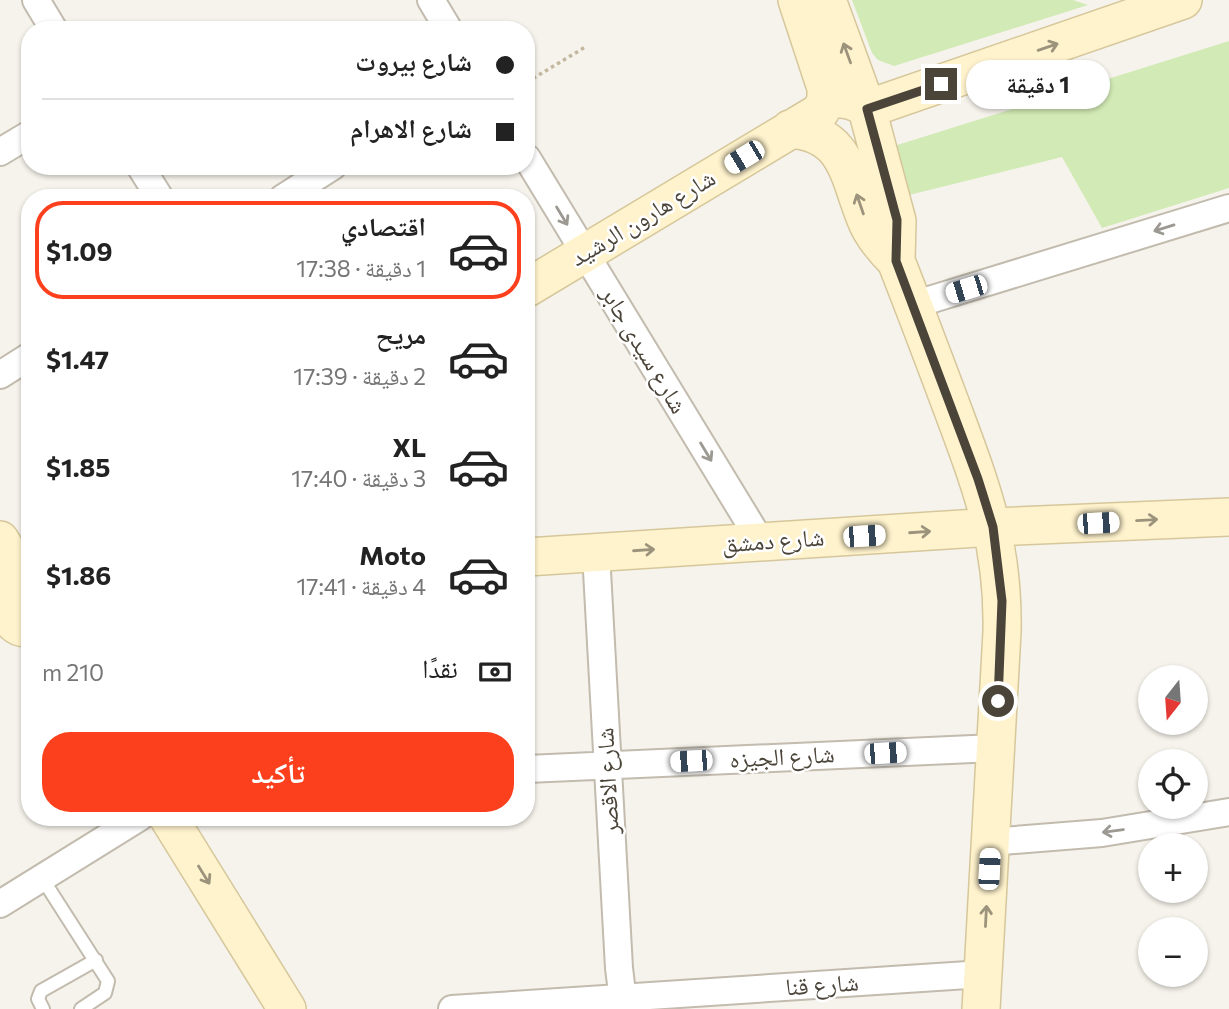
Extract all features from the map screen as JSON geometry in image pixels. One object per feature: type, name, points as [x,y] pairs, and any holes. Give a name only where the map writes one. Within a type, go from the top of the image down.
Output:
[{"type":"street","points":[[36,0],[49,21]]},
{"type":"street","points":[[431,0],[444,21]]},
{"type":"street","points":[[797,0],[824,80],[826,101],[848,99],[867,109]]},
{"type":"street","points":[[827,0],[867,109],[897,220],[896,261]]},
{"type":"street","points":[[867,109],[1162,3]]},
{"type":"street","name":"شارع هارون الرشيد","points":[[535,283],[815,116],[826,101]]},
{"type":"street","points":[[790,129],[821,137],[840,154],[848,168],[868,223],[880,243],[896,261],[978,479],[993,527],[1002,609],[981,991]]},
{"type":"street","points":[[0,152],[21,139]]},
{"type":"street","name":"شارع سيدى جابر","points":[[535,171],[761,542]]},
{"type":"street","points":[[297,189],[319,175]]},
{"type":"street","points":[[913,305],[1229,208]]},
{"type":"street","points":[[0,375],[21,362]]},
{"type":"street","name":"شارع دمشق","points":[[535,557],[993,527],[1229,517]]},
{"type":"street","points":[[0,540],[21,572]]},
{"type":"street","name":"شارع الاقصر","points":[[596,553],[623,1003]]},
{"type":"street","points":[[12,623],[2,604],[5,594],[12,586],[21,584]]},
{"type":"street","name":"شارع الجيزه","points":[[535,769],[995,748]]},
{"type":"street","points":[[990,842],[1102,833],[1229,812]]},
{"type":"street","points":[[0,905],[125,826]]},
{"type":"street","points":[[174,826],[287,1009]]},
{"type":"street","name":"شارع قنا","points":[[452,1009],[981,991]]},
{"type":"lane","points":[[41,878],[106,975],[108,987],[101,998],[82,1009]]},
{"type":"lane","points":[[43,1009],[38,999],[41,991],[96,960]]},
{"type":"path","points":[[535,77],[587,46]]},
{"type":"green space","points":[[852,0],[1073,0],[1088,5],[894,66],[878,60],[872,53]]},
{"type":"green space","points":[[1229,41],[1229,188],[1102,228],[1062,157],[905,196],[891,147]]},
{"type":"route","points":[[941,84],[867,109],[897,220],[896,261],[984,495],[993,527],[1002,601],[998,701]]}]
